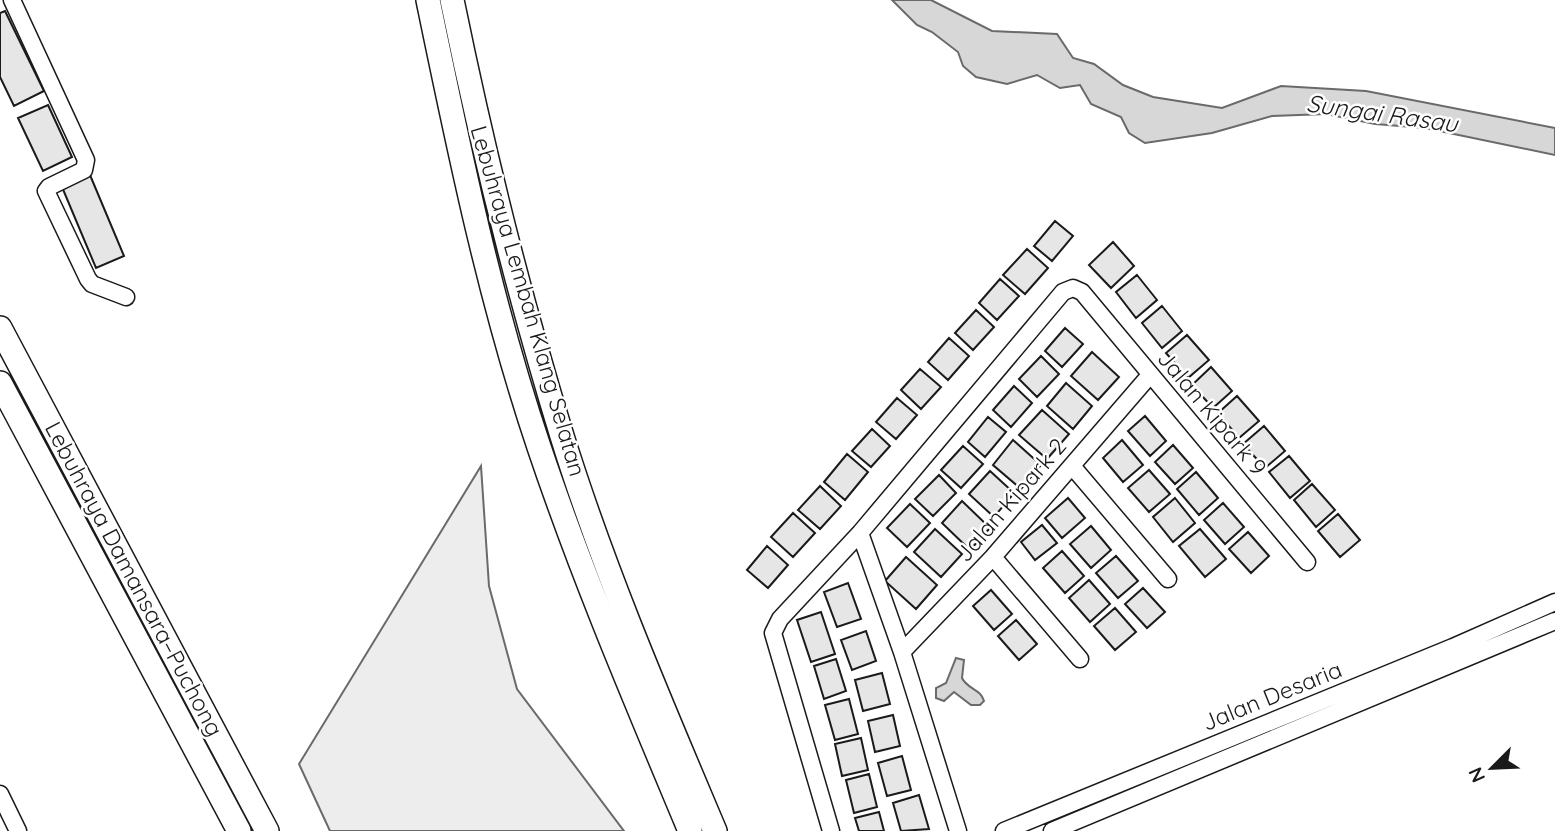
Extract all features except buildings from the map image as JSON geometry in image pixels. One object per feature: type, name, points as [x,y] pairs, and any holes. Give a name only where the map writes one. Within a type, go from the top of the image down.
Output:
[{"type":"highway","name":"Lebuhraya Lembah Klang Selatan","points":[[428,0],[500,316],[538,446],[609,638],[690,831]]},
{"type":"highway","name":"Lebuhraya Lembah Klang Selatan","points":[[452,0],[475,113],[522,297],[563,438],[631,631],[715,831]]},
{"type":"highway","name":"Lebuhraya Damansara–Puchong","points":[[0,328],[267,831]]},
{"type":"highway","name":"Lebuhraya Damansara–Puchong","points":[[0,383],[239,831]]},
{"type":"street","points":[[12,0],[86,160],[84,170],[46,191],[88,279],[92,284],[126,297]]},
{"type":"street","name":"Jalan Kipark 9","points":[[860,533],[1063,292],[1073,288],[1082,292],[1307,562]]},
{"type":"street","name":"Jalan Kipark 2","points":[[902,652],[993,557],[1150,375]]},
{"type":"street","points":[[1072,466],[1168,579]]},
{"type":"street","points":[[831,831],[773,633],[780,619],[860,533],[902,652],[958,831]]},
{"type":"street","points":[[993,557],[1080,659]]},
{"type":"street","name":"Jalan Desaria","points":[[1004,831],[1453,648],[1555,602]]},
{"type":"street","name":"Jalan Desaria","points":[[1052,831],[1555,621]]},
{"type":"street","points":[[0,794],[18,831]]},
{"type":"shaded area","points":[[481,466],[489,586],[517,689],[624,831],[330,831],[299,764]]},
{"type":"water","name":"Sungai Rasau","points":[[892,0],[931,0],[992,31],[1057,34],[1073,58],[1094,64],[1123,85],[1153,97],[1222,108],[1281,86],[1366,91],[1555,128],[1555,155],[1425,128],[1375,124],[1326,114],[1272,116],[1212,133],[1145,143],[1129,133],[1121,117],[1091,104],[1080,85],[1060,88],[1037,75],[1007,84],[976,77],[963,66],[958,52],[932,32],[917,25]]},
{"type":"water","points":[[956,658],[964,660],[962,678],[982,697],[984,701],[980,705],[971,705],[954,692],[944,701],[936,698],[936,688],[946,683]]}]
